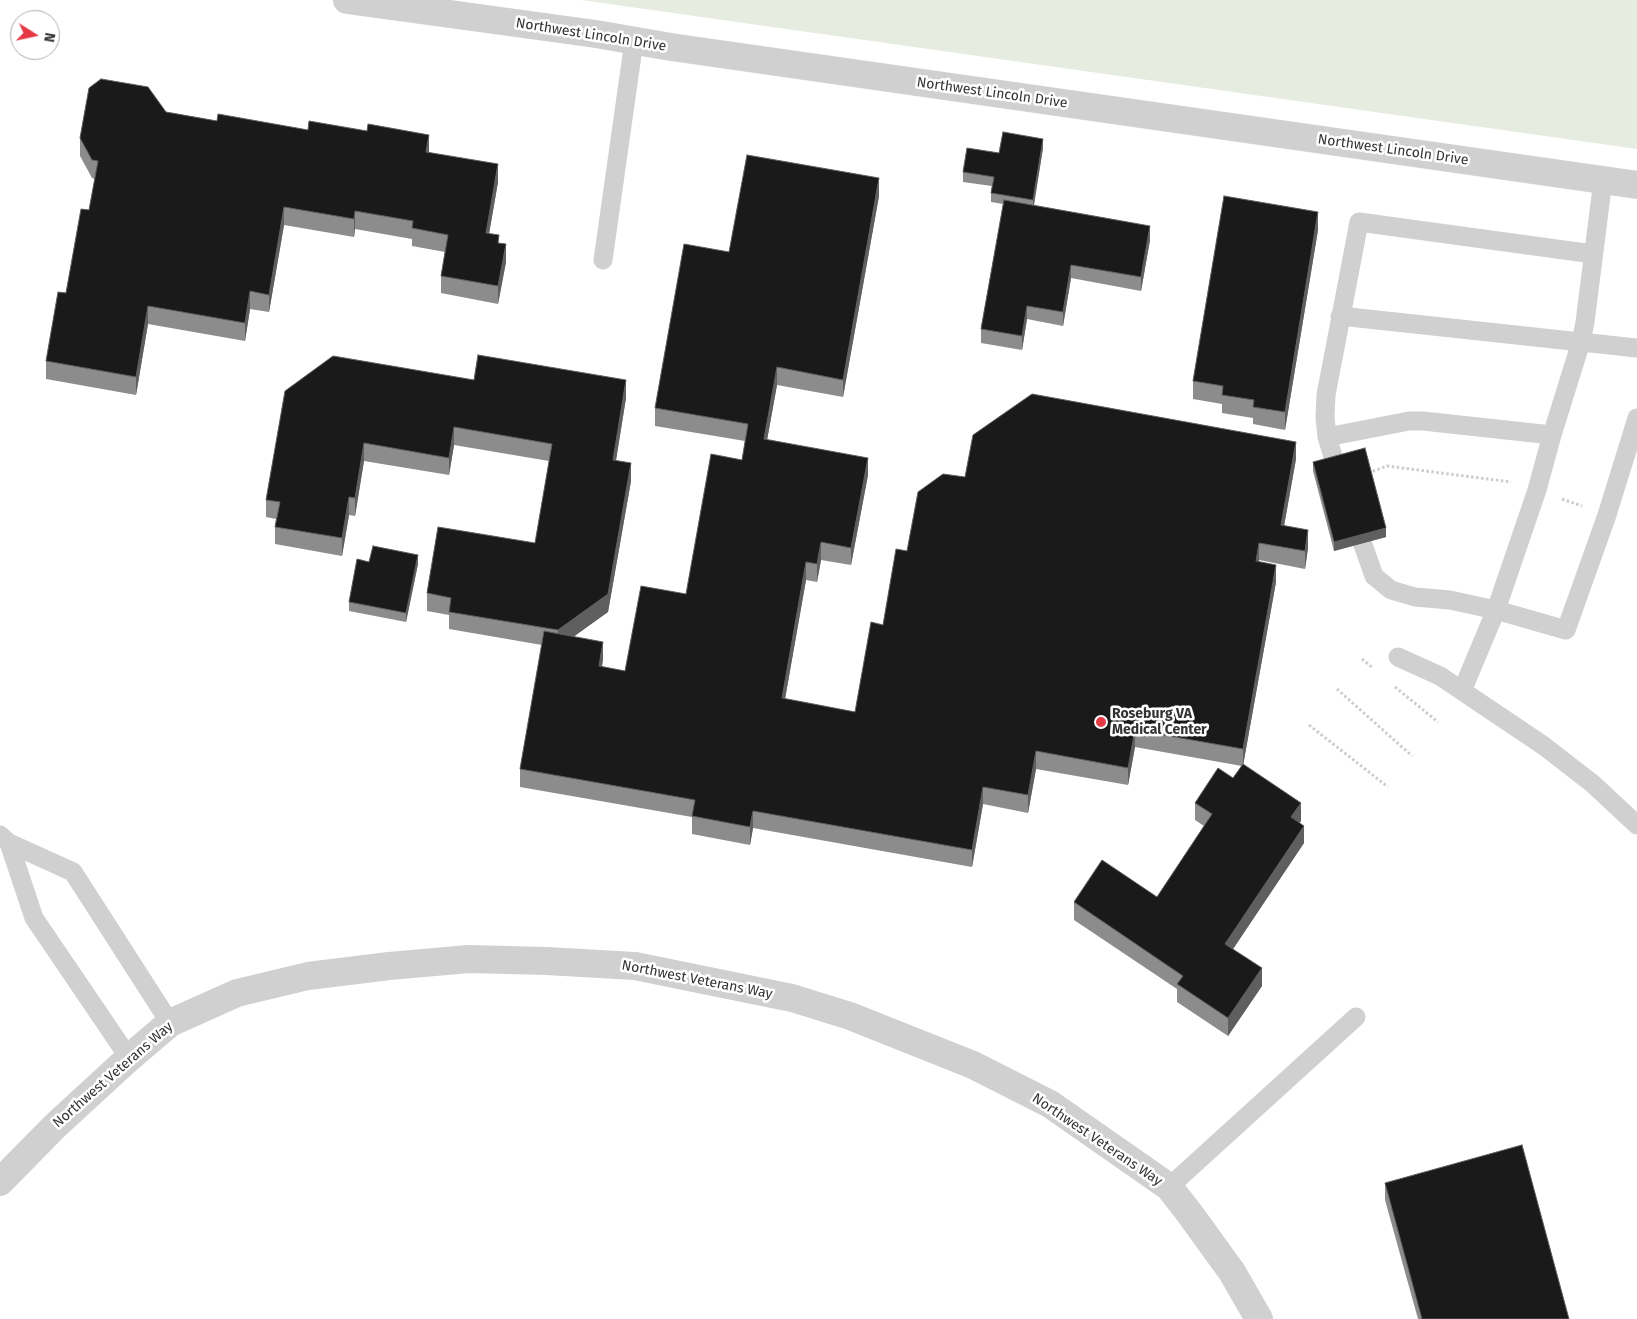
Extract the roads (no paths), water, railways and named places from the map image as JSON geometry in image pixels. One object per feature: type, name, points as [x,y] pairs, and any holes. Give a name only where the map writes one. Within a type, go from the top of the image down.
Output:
[{"type":"street","name":"Northwest Lincoln Drive","points":[[347,0],[596,34],[1637,185]]},
{"type":"street","name":"Northwest Veterans Way","points":[[0,1182],[55,1126],[170,1023],[237,993],[308,976],[389,966],[469,960],[547,961],[635,966],[792,998],[850,1016],[973,1065],[1050,1104],[1169,1188],[1232,1272],[1259,1319]]},
{"type":"lane","points":[[603,260],[634,41]]},
{"type":"lane","points":[[1462,691],[1475,656],[1496,610],[1537,490],[1580,342],[1603,180]]},
{"type":"lane","points":[[1593,254],[1359,222],[1326,395],[1325,417],[1327,437],[1344,492],[1374,576],[1390,590],[1415,597],[1450,600],[1496,610],[1566,630],[1607,515],[1637,418]]},
{"type":"lane","points":[[1340,316],[1637,348]]},
{"type":"lane","points":[[1327,437],[1423,420],[1552,435]]},
{"type":"lane","points":[[1398,657],[1440,676],[1544,746],[1593,784],[1637,826]]},
{"type":"lane","points":[[4,839],[73,872],[170,1023]]},
{"type":"lane","points":[[4,839],[34,918],[129,1058]]},
{"type":"lane","points":[[1169,1188],[1356,1017]]},
{"type":"place","name":"Roseburg VA Medical Center","points":[[1101,722]]}]
